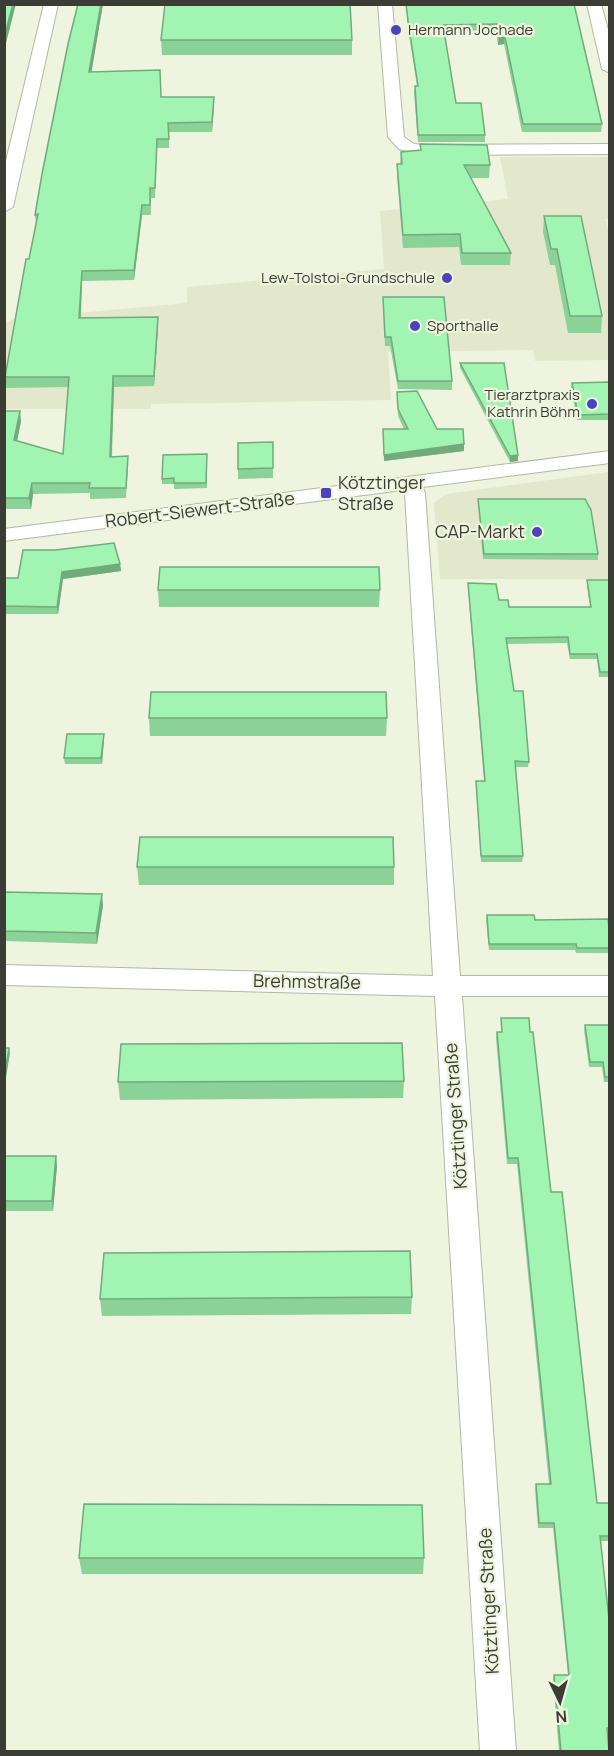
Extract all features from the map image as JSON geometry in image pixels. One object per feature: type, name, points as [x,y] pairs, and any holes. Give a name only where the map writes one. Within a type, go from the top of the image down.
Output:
[{"type":"street","points":[[4,207],[51,4]]},
{"type":"street","points":[[385,4],[396,137],[398,142],[405,147],[425,150],[609,149]]},
{"type":"street","points":[[594,4],[609,69]]},
{"type":"street","name":"Robert-Siewert-Straße","points":[[4,535],[609,457]]},
{"type":"street","name":"Kötztinger Straße","points":[[410,482],[415,493],[498,1752]]},
{"type":"street","name":"Brehmstraße","points":[[4,975],[447,986],[609,986]]},
{"type":"shaded area","name":"Lew-Tolstoi-Grundschule","points":[[500,157],[609,157],[609,219],[605,219],[610,236],[609,360],[535,361],[533,350],[388,352],[391,400],[151,404],[151,409],[5,409],[5,324],[13,319],[187,303],[187,287],[384,269],[380,211],[508,199]]},
{"type":"shaded area","points":[[608,472],[609,579],[440,579],[434,503],[446,494]]},
{"type":"building","points":[[4,4],[13,4],[4,38]]},
{"type":"building","points":[[78,4],[101,4],[89,72],[160,70],[161,97],[214,97],[212,122],[168,123],[169,139],[157,139],[155,188],[150,188],[150,205],[142,205],[134,270],[82,271],[79,318],[158,317],[154,376],[113,376],[110,457],[128,456],[126,488],[89,488],[90,483],[32,483],[29,498],[4,498],[4,411],[20,411],[14,440],[63,454],[69,377],[5,377],[26,259],[29,259],[38,214],[35,215],[42,174]]},
{"type":"building","points":[[165,4],[350,4],[352,40],[161,40]]},
{"type":"building","points":[[406,4],[574,4],[602,124],[523,124],[505,37],[499,38],[497,24],[443,25],[456,103],[481,103],[485,135],[418,135],[415,86],[418,86]]},
{"type":"building","points":[[420,144],[487,145],[490,165],[464,165],[511,253],[462,253],[460,234],[403,235],[397,164],[402,164],[401,152],[421,150]]},
{"type":"building","points":[[544,216],[581,216],[602,316],[570,316],[557,249],[551,249]]},
{"type":"building","points":[[383,297],[444,297],[452,381],[398,381],[391,337],[385,337]]},
{"type":"building","points":[[460,363],[504,363],[518,455],[510,456]]},
{"type":"building","name":"Tierarztpraxis Kathrin Böhm","points":[[609,382],[609,414],[578,415],[572,383]]},
{"type":"building","points":[[417,391],[437,429],[463,429],[464,444],[384,455],[383,429],[408,429],[398,409],[397,392]]},
{"type":"building","points":[[273,442],[273,468],[238,469],[238,443]]},
{"type":"building","points":[[207,454],[206,483],[174,483],[174,478],[162,479],[163,455]]},
{"type":"building","name":"CAP-Markt","points":[[478,499],[585,499],[591,510],[598,554],[484,554]]},
{"type":"building","points":[[114,543],[120,564],[62,572],[57,607],[4,606],[4,578],[18,578],[23,550],[55,550]]},
{"type":"building","points":[[160,567],[379,567],[380,590],[158,590]]},
{"type":"building","points":[[587,580],[609,580],[609,672],[600,672],[597,654],[570,654],[568,637],[506,638],[514,691],[523,691],[529,762],[515,761],[523,856],[481,856],[476,781],[485,781],[468,583],[496,584],[499,600],[508,600],[509,607],[591,607]]},
{"type":"building","points":[[151,692],[386,692],[387,718],[149,718]]},
{"type":"building","points":[[67,734],[104,734],[101,758],[64,758]]},
{"type":"building","points":[[140,837],[393,837],[394,867],[137,867]]},
{"type":"building","points":[[4,892],[102,894],[96,933],[4,931]]},
{"type":"building","points":[[487,915],[534,915],[535,920],[608,919],[609,948],[577,948],[576,944],[489,944]]},
{"type":"building","points":[[501,1018],[529,1018],[530,1032],[533,1032],[551,1192],[562,1192],[597,1503],[609,1503],[609,1536],[600,1536],[609,1619],[609,1728],[607,1728],[609,1752],[561,1752],[554,1675],[569,1675],[554,1523],[539,1523],[536,1484],[551,1484],[518,1158],[508,1158],[497,1032],[502,1032]]},
{"type":"building","points":[[585,1025],[609,1025],[609,1077],[605,1077],[603,1062],[590,1062]]},
{"type":"building","points":[[402,1043],[404,1081],[118,1082],[121,1044]]},
{"type":"building","points":[[4,1048],[9,1048],[4,1078]]},
{"type":"building","points":[[4,1156],[56,1156],[52,1201],[4,1201]]},
{"type":"building","points":[[410,1251],[412,1297],[100,1299],[104,1253]]},
{"type":"building","points":[[84,1504],[422,1505],[424,1558],[79,1558]]},
{"type":"place","name":"Hermann Jochade","points":[[396,30]]},
{"type":"place","name":"Lew-Tolstoi-Grundschule","points":[[447,278]]},
{"type":"place","name":"Sporthalle","points":[[415,326]]},
{"type":"place","name":"Tierarztpraxis Kathrin Böhm","points":[[592,404]]},
{"type":"place","name":"Kötztinger Straße","points":[[326,493]]},
{"type":"place","name":"CAP-Markt","points":[[537,532]]}]
